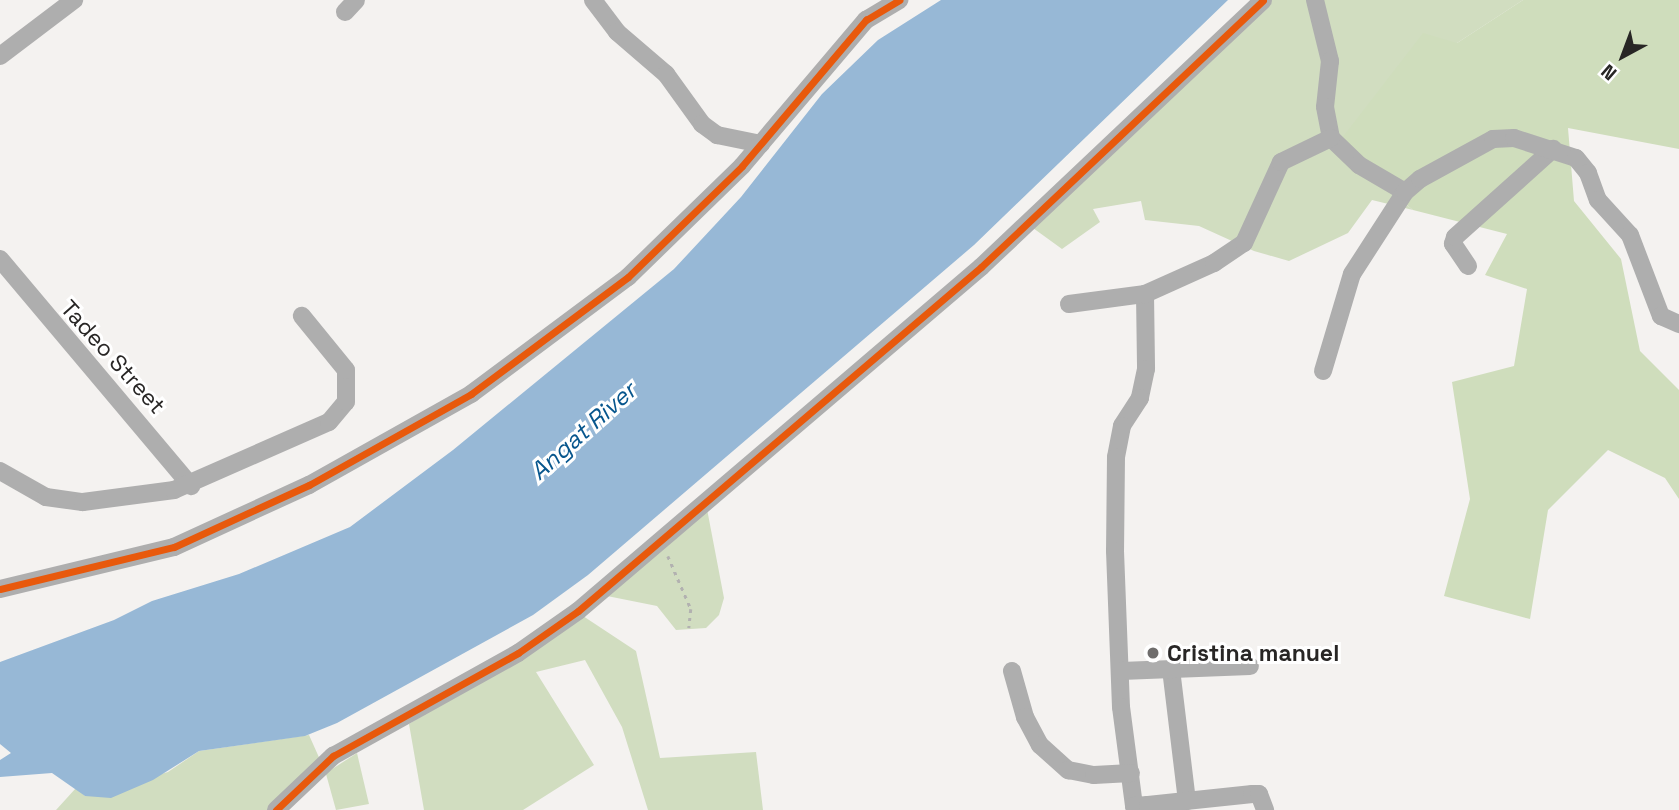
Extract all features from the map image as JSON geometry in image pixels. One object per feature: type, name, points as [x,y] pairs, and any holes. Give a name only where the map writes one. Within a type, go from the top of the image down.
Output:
[{"type":"street","points":[[0,56],[74,0]]},
{"type":"street","points":[[593,0],[617,32],[666,74],[702,124],[717,135],[761,144]]},
{"type":"street","points":[[0,589],[174,547],[309,485],[471,394],[628,277],[761,144],[866,20],[899,0]]},
{"type":"street","points":[[276,810],[333,756],[518,653],[578,611],[981,267],[1263,0]]},
{"type":"street","points":[[1315,0],[1329,51],[1325,107],[1331,138],[1359,165],[1405,192]]},
{"type":"street","points":[[1069,304],[1145,294],[1214,262],[1244,243],[1281,162],[1331,138]]},
{"type":"street","points":[[1323,371],[1352,274],[1405,192],[1420,178],[1493,139],[1514,138],[1576,158],[1588,173],[1598,200],[1630,235],[1661,316],[1679,324]]},
{"type":"street","points":[[1468,266],[1453,244],[1455,237],[1553,149]]},
{"type":"street","name":"Tadeo Street","points":[[0,259],[191,486]]},
{"type":"street","points":[[1145,294],[1146,369],[1140,398],[1122,426],[1116,457],[1121,671],[1134,806],[1148,807],[1259,794],[1265,810]]},
{"type":"street","points":[[0,471],[46,497],[83,502],[191,486],[329,422],[346,401],[346,370],[302,316]]},
{"type":"street","points":[[1121,671],[1250,666]]},
{"type":"street","points":[[1171,670],[1187,801]]},
{"type":"street","points":[[1012,671],[1025,717],[1040,746],[1068,769],[1094,775],[1131,773]]},
{"type":"path","points":[[662,540],[691,609],[689,628]]},
{"type":"green space","points":[[1269,0],[1523,0],[1457,43],[1335,148],[1413,210],[1372,200],[1348,233],[1289,261],[1254,251],[1199,226],[1145,220],[1141,201],[1093,209],[1100,222],[1062,249],[1033,228]]},
{"type":"green space","points":[[1523,0],[1679,0],[1679,149],[1568,128],[1574,201],[1621,259],[1640,351],[1679,390],[1679,499],[1665,478],[1608,450],[1548,510],[1530,619],[1444,596],[1470,499],[1452,382],[1514,366],[1527,289],[1485,275],[1507,234],[1413,210],[1335,147],[1423,33],[1457,43]]},
{"type":"green space","points":[[707,509],[724,598],[719,615],[706,628],[676,630],[657,606],[607,596]]},
{"type":"green space","points":[[583,616],[636,651],[660,758],[756,752],[763,810],[648,810],[622,727],[585,660],[536,672],[594,765],[523,810],[424,810],[409,724]]},
{"type":"green space","points":[[309,735],[326,773],[357,753],[369,804],[336,810],[326,774],[287,810],[56,810],[76,788],[85,796],[168,772],[199,751]]},
{"type":"water","name":"Angat River","points":[[941,0],[1228,0],[974,245],[588,575],[533,615],[337,723],[305,736],[199,751],[153,780],[111,798],[85,796],[52,773],[0,777],[0,760],[11,753],[0,744],[0,662],[114,620],[152,601],[239,574],[350,527],[453,450],[674,269],[741,197],[822,94],[878,40]]},
{"type":"cycle path","points":[[0,589],[174,547],[309,485],[471,394],[628,277],[742,166],[866,20],[899,0]]},
{"type":"cycle path","points":[[276,810],[333,756],[518,653],[578,611],[981,267],[1263,0]]},
{"type":"place","name":"Cristina manuel","points":[[1153,653]]}]
